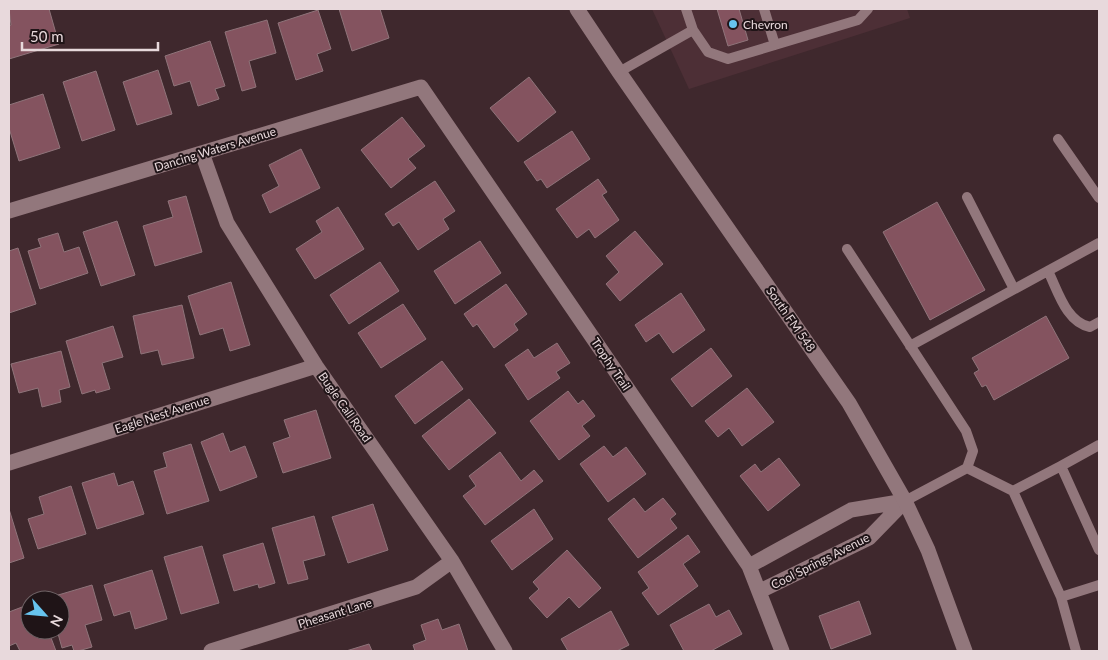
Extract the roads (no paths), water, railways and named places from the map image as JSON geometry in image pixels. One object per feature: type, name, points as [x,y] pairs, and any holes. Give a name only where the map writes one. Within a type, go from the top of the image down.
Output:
[{"type":"street","name":"South FM 548","points":[[577,9],[618,72],[850,403],[905,501],[928,550],[964,651]]},
{"type":"street","name":"Dancing Waters Avenue","points":[[9,211],[421,87]]},
{"type":"street","name":"Trophy Trail","points":[[421,87],[749,566],[782,651]]},
{"type":"street","name":"Bugle Call Road","points":[[202,153],[227,222],[316,366],[452,560],[505,651]]},
{"type":"street","name":"Eagle Nest Avenue","points":[[9,463],[316,366]]},
{"type":"street","points":[[749,566],[851,510],[905,501]]},
{"type":"street","name":"Cool Springs Avenue","points":[[760,591],[869,538],[905,501]]},
{"type":"street","name":"Pheasant Lane","points":[[211,651],[416,588],[452,560]]},
{"type":"lane","points":[[686,9],[693,30],[708,52],[728,59],[858,20],[868,9]]},
{"type":"lane","points":[[764,9],[775,45]]},
{"type":"lane","points":[[618,72],[693,30]]},
{"type":"lane","points":[[1058,139],[1099,198]]},
{"type":"lane","points":[[967,197],[1014,289]]},
{"type":"lane","points":[[910,346],[1099,243]]},
{"type":"lane","points":[[847,249],[966,431],[973,451],[967,468],[905,501]]},
{"type":"lane","points":[[1048,271],[1070,315],[1080,325],[1090,327],[1099,322]]},
{"type":"lane","points":[[1013,491],[1099,446]]},
{"type":"lane","points":[[1061,466],[1099,550]]},
{"type":"lane","points":[[967,468],[1013,491],[1061,597],[1076,651]]},
{"type":"lane","points":[[1061,597],[1099,585]]},
{"type":"place","name":"Chevron","points":[[733,24]]}]
